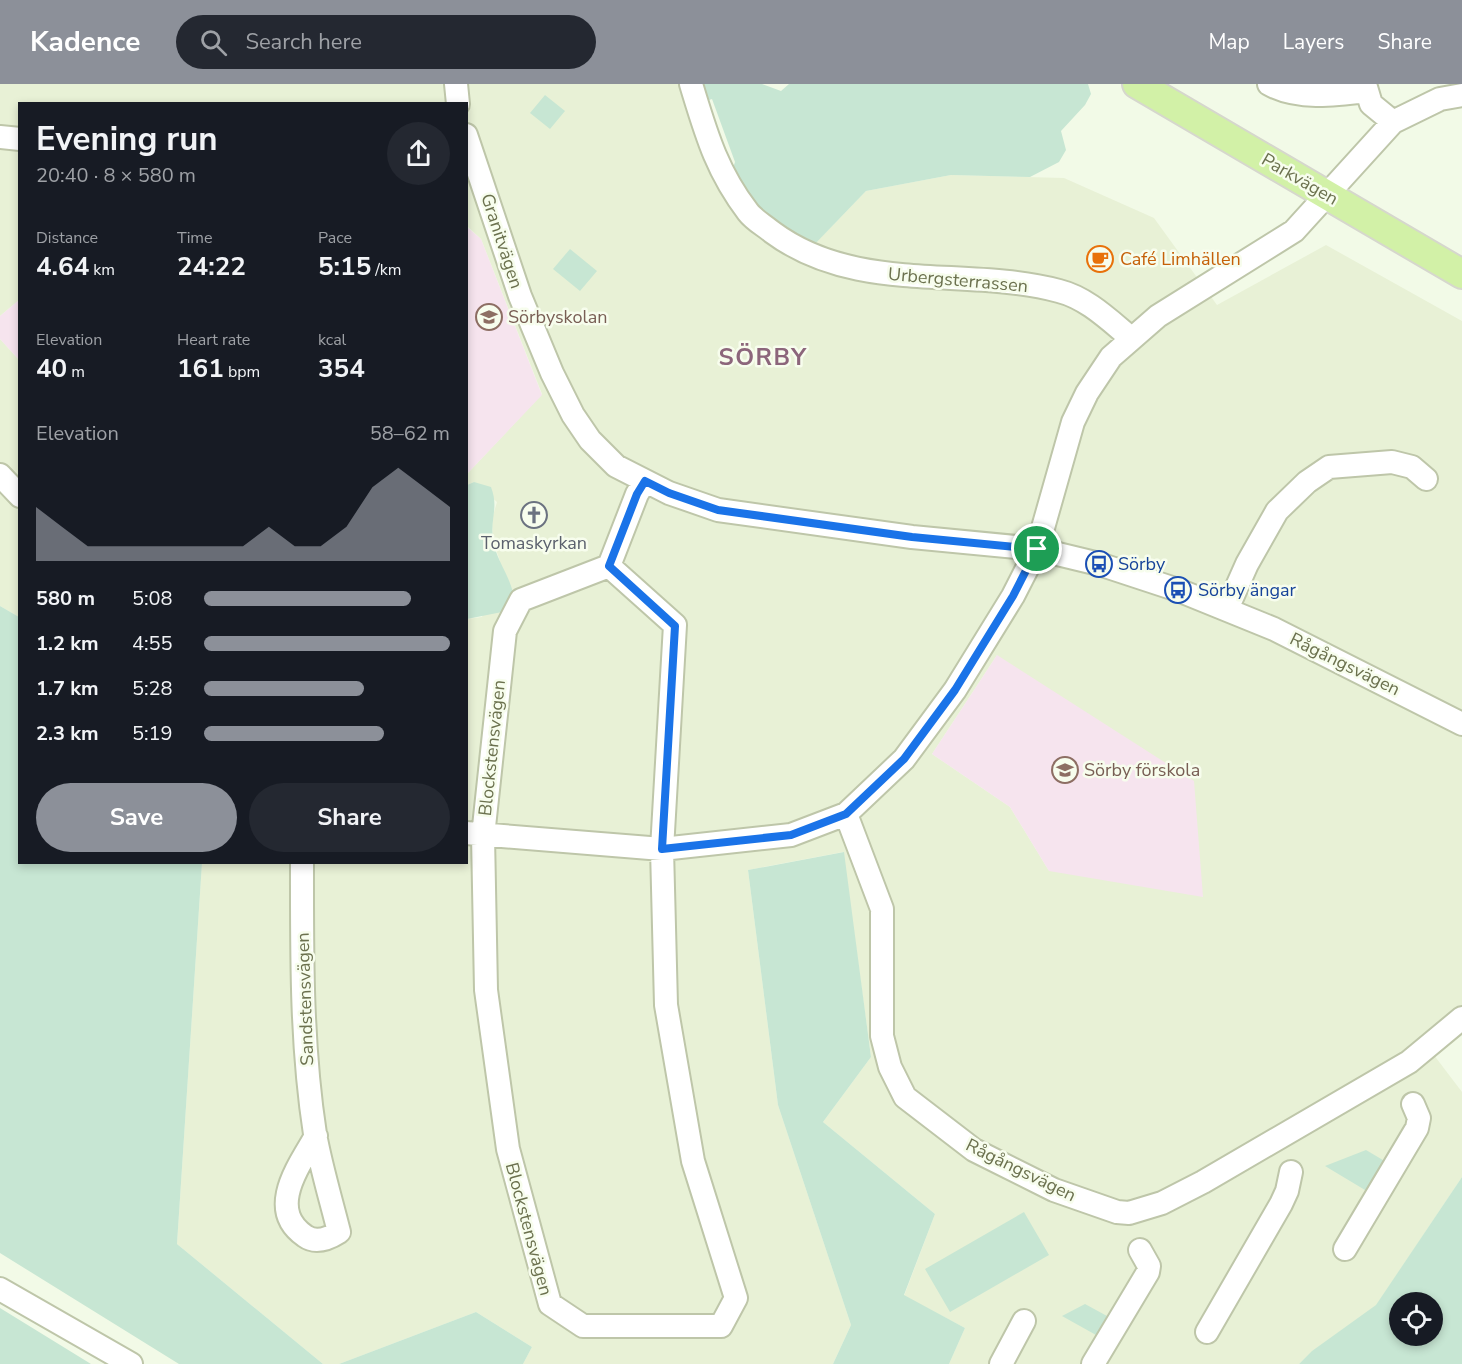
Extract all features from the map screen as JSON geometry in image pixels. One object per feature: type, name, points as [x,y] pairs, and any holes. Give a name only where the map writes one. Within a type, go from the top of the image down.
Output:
[{"type":"main road","name":"Parkvägen","points":[[1137,84],[1462,274]]},
{"type":"street","points":[[456,84],[458,102]]},
{"type":"street","name":"Urbergsterrassen","points":[[691,84],[715,161],[749,214],[786,243],[838,263],[902,277],[982,281],[1060,291],[1096,309],[1131,338]]},
{"type":"street","points":[[1269,84],[1283,92],[1335,95],[1366,88],[1371,104],[1393,122]]},
{"type":"street","points":[[475,834],[662,849],[791,835],[846,814],[904,759],[955,690],[1013,596],[1037,549],[1073,422],[1087,393],[1112,357],[1158,316],[1293,231],[1393,122],[1440,99],[1462,95]]},
{"type":"street","points":[[0,137],[18,139]]},
{"type":"street","name":"Granitvägen","points":[[468,141],[520,296],[552,373],[573,415],[590,440],[616,466],[669,493],[718,510],[912,537],[1037,549]]},
{"type":"street","points":[[1227,609],[1247,564],[1277,511],[1307,482],[1329,467],[1392,462],[1412,467],[1426,479]]},
{"type":"street","points":[[0,475],[18,494]]},
{"type":"street","points":[[609,566],[637,494],[645,481]]},
{"type":"street","name":"Rågångsvägen","points":[[1037,549],[1099,564],[1227,609],[1348,664],[1462,724]]},
{"type":"street","name":"Blockstensvägen","points":[[609,566],[675,626],[662,849],[666,1005],[693,1161],[736,1298],[721,1326],[583,1326],[550,1304],[508,1149],[486,990],[475,834],[505,631],[521,600],[609,566]]},
{"type":"street","name":"Rågångsvägen","points":[[846,814],[882,909],[882,1036],[890,1067],[905,1097],[974,1150],[1054,1190],[1117,1212],[1129,1213],[1162,1203],[1203,1182],[1409,1062],[1462,1018]]},
{"type":"street","name":"Sandstensvägen","points":[[302,864],[302,992],[316,1136]]},
{"type":"street","points":[[1346,1249],[1417,1128],[1419,1118],[1413,1104]]},
{"type":"street","points":[[1207,1332],[1281,1204],[1291,1172]]},
{"type":"street","points":[[1093,1364],[1148,1272],[1149,1266],[1140,1250]]},
{"type":"street","points":[[0,1289],[132,1364]]},
{"type":"street","points":[[1001,1364],[1024,1321]]},
{"type":"shaded area","points":[[0,84],[683,84],[708,164],[801,258],[866,191],[951,175],[1064,178],[1154,218],[1217,305],[1326,245],[1462,321],[1462,1012],[1424,1042],[1462,1092],[1462,1177],[1376,1306],[1313,1351],[1299,1364],[949,1364],[965,1328],[904,1296],[935,1214],[823,1122],[871,1057],[843,852],[748,870],[778,1105],[851,1325],[833,1364],[523,1364],[532,1347],[476,1312],[339,1364],[323,1364],[177,1244],[202,864],[468,864],[468,619],[482,617],[500,561],[493,541],[492,519],[497,502],[474,482],[468,485],[468,473],[542,394],[481,239],[468,227],[468,102],[18,102],[18,301],[0,316]],"holes":[[[997,655],[1049,871],[1010,807],[932,754]]]},
{"type":"shaded area","points":[[693,84],[762,84],[781,91],[789,84],[1088,84],[1091,94],[1085,105],[1061,131],[1066,150],[1059,162],[1030,177],[951,175],[866,191],[813,246],[776,223],[748,195],[733,168],[735,162],[712,99],[700,103]]},
{"type":"shaded area","points":[[545,95],[565,111],[550,129],[530,113]]},
{"type":"shaded area","name":"Sörbyskolan","points":[[468,228],[481,239],[542,395],[468,473]]},
{"type":"shaded area","points":[[570,249],[597,271],[580,291],[553,269]]},
{"type":"shaded area","points":[[18,301],[18,359],[0,339],[0,316]]},
{"type":"shaded area","points":[[0,339],[18,359],[18,616],[0,606]]},
{"type":"shaded area","points":[[474,482],[491,487],[494,501],[492,532],[494,546],[513,593],[502,612],[468,619],[468,485]]},
{"type":"shaded area","points":[[0,606],[18,616],[18,864],[202,864],[177,1244],[323,1364],[179,1364],[0,1253]]},
{"type":"shaded area","name":"Sörby förskola","points":[[997,655],[1194,781],[1203,897],[1049,871],[1010,807],[932,754]]},
{"type":"shaded area","points":[[844,852],[871,1057],[823,1122],[935,1214],[904,1295],[965,1328],[949,1364],[833,1364],[851,1325],[778,1105],[748,870]]},
{"type":"shaded area","points":[[1366,1150],[1393,1166],[1375,1196],[1325,1166]]},
{"type":"shaded area","points":[[1462,1177],[1462,1364],[1299,1364],[1312,1351],[1376,1305]]},
{"type":"shaded area","points":[[1024,1212],[1049,1255],[950,1312],[925,1269]]},
{"type":"shaded area","points":[[1085,1304],[1107,1316],[1096,1335],[1062,1316]]},
{"type":"shaded area","points":[[0,1308],[91,1364],[0,1364]]},
{"type":"shaded area","points":[[476,1312],[532,1347],[523,1364],[339,1364]]},
{"type":"place","name":"Café Limhällen","points":[[1100,259]]},
{"type":"place","name":"Sörbyskolan","points":[[489,317]]},
{"type":"place","name":"Tomaskyrkan","points":[[534,515]]},
{"type":"place","name":"Sörby","points":[[1099,564]]},
{"type":"place","name":"Sörby ängar","points":[[1178,590]]},
{"type":"place","name":"Sörby förskola","points":[[1065,770]]},
{"type":"district","name":"SÖRBY","points":[[763,357]]},
{"type":"route","points":[[645,481],[669,493],[718,510],[912,537],[1037,549],[1013,596],[955,690],[904,759],[846,814],[791,835],[662,849],[675,626],[609,566],[637,494],[645,481]]}]
